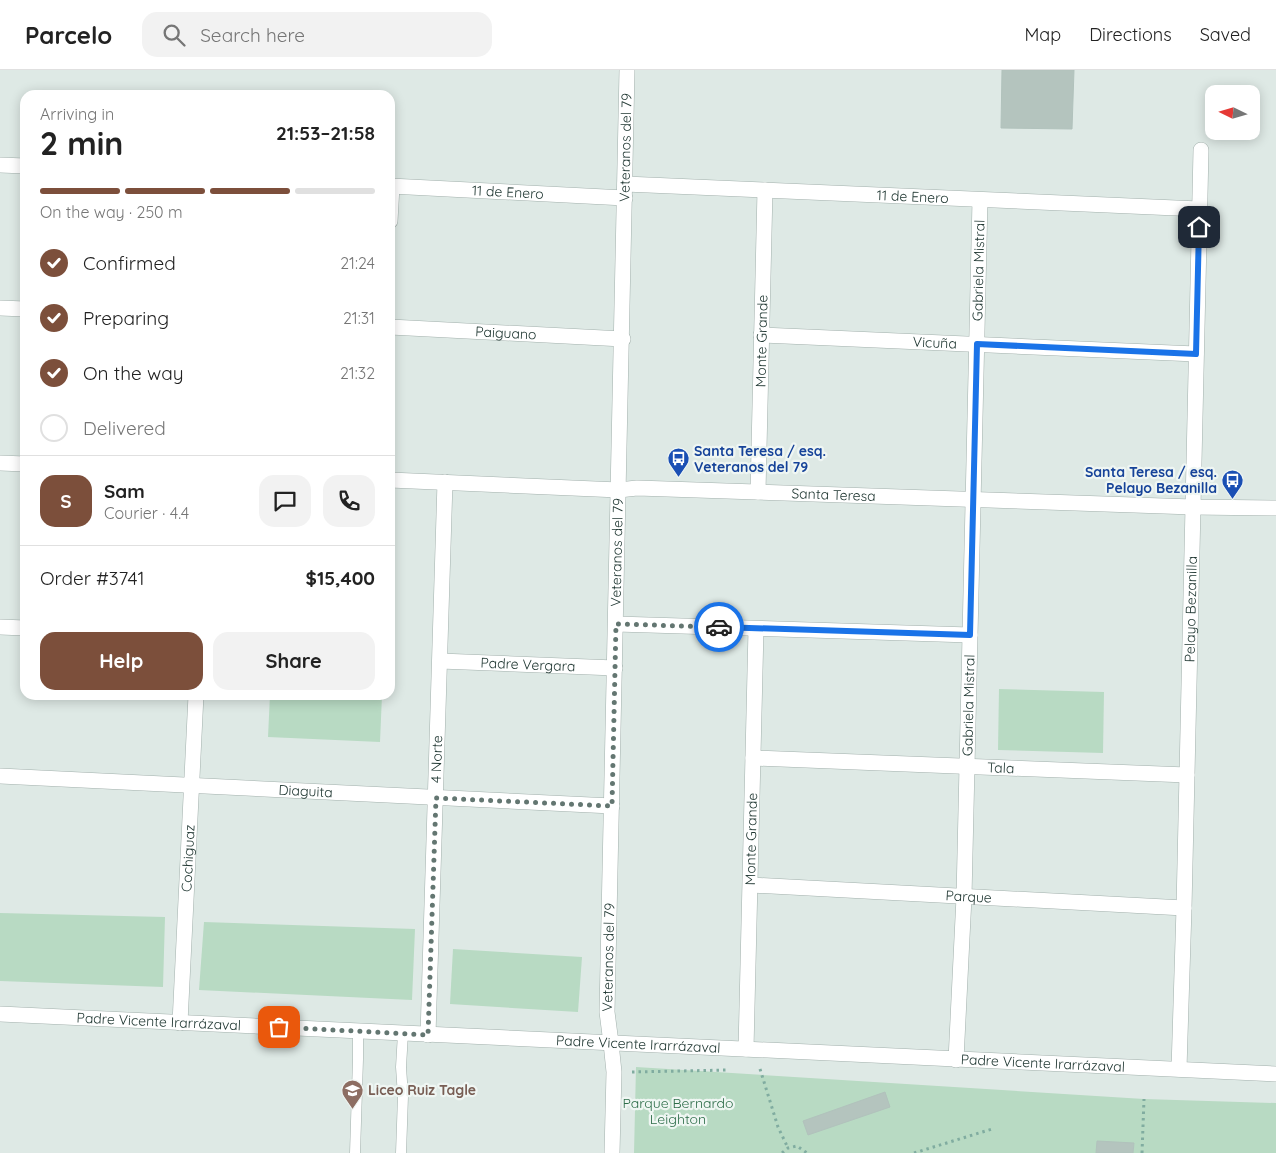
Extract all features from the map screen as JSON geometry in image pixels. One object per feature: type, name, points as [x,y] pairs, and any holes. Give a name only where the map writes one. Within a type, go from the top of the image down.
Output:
[{"type":"street","name":"Veteranos del 79","points":[[612,1153],[614,1072],[607,1012],[627,70]]},
{"type":"street","name":"Pelayo Bezanilla","points":[[1179,1069],[1201,150]]},
{"type":"street","points":[[0,165],[20,166]]},
{"type":"street","name":"11 de Enero","points":[[395,186],[625,191],[765,190],[1200,209]]},
{"type":"street","name":"Monte Grande","points":[[758,492],[765,190]]},
{"type":"street","name":"Gabriela Mistral","points":[[956,1060],[964,896],[980,200]]},
{"type":"street","points":[[0,308],[20,309]]},
{"type":"street","name":"Paiguano","points":[[395,327],[622,339]]},
{"type":"street","name":"Vicuña","points":[[762,335],[1196,354]]},
{"type":"street","points":[[0,463],[20,464]]},
{"type":"street","name":"Santa Teresa","points":[[395,480],[619,490],[637,488],[1193,507],[1276,508]]},
{"type":"street","name":"4 Norte","points":[[428,1035],[444,482]]},
{"type":"street","points":[[616,624],[970,635]]},
{"type":"street","points":[[0,627],[20,628]]},
{"type":"street","name":"Monte Grande","points":[[746,1049],[756,628]]},
{"type":"street","name":"Padre Vergara","points":[[440,661],[615,668]]},
{"type":"street","name":"Cochiguaz","points":[[180,1023],[196,700]]},
{"type":"street","name":"Tala","points":[[753,758],[1187,775]]},
{"type":"street","name":"Diaguita","points":[[0,776],[612,806]]},
{"type":"street","name":"Parque","points":[[751,885],[1184,908]]},
{"type":"street","name":"Padre Vicente Irarrázaval","points":[[0,1014],[1276,1074]]},
{"type":"lane","points":[[355,1153],[358,1031]]},
{"type":"lane","points":[[401,1153],[403,1033]]},
{"type":"path","points":[[751,1070],[760,1069],[778,1127],[788,1148]]},
{"type":"path","points":[[614,1072],[731,1070]]},
{"type":"path","points":[[1142,1153],[1144,1098]]},
{"type":"path","points":[[914,1153],[992,1129]]},
{"type":"path","points":[[782,1153],[788,1148],[797,1146],[807,1153]]},
{"type":"green space","points":[[999,689],[1104,692],[1103,753],[998,750]]},
{"type":"green space","points":[[270,700],[382,700],[380,742],[268,737]]},
{"type":"green space","points":[[0,913],[165,917],[163,987],[0,981]]},
{"type":"green space","points":[[204,922],[415,929],[412,1000],[199,990]]},
{"type":"green space","points":[[453,949],[582,957],[578,1012],[450,1004]]},
{"type":"green space","name":"Parque Bernardo Leighton","points":[[636,1067],[1144,1099],[1276,1103],[1276,1153],[634,1153]]},
{"type":"building","points":[[1002,70],[1074,70],[1072,129],[1001,128]]},
{"type":"building","points":[[885,1092],[890,1107],[808,1135],[803,1121]]},
{"type":"building","points":[[1097,1141],[1134,1143],[1133,1153],[1096,1153]]},
{"type":"way so far","points":[[279,1027],[428,1035],[436,798],[612,806],[616,624],[719,627]]},
{"type":"place","name":"Santa Teresa / esq. Veteranos del 79","points":[[678,478]]},
{"type":"place","name":"Santa Teresa / esq. Pelayo Bezanilla","points":[[1233,499]]},
{"type":"place","name":"Liceo Ruiz Tagle","points":[[352,1109]]},
{"type":"route","points":[[719,627],[970,635],[977,344],[1196,354],[1199,227]]}]
